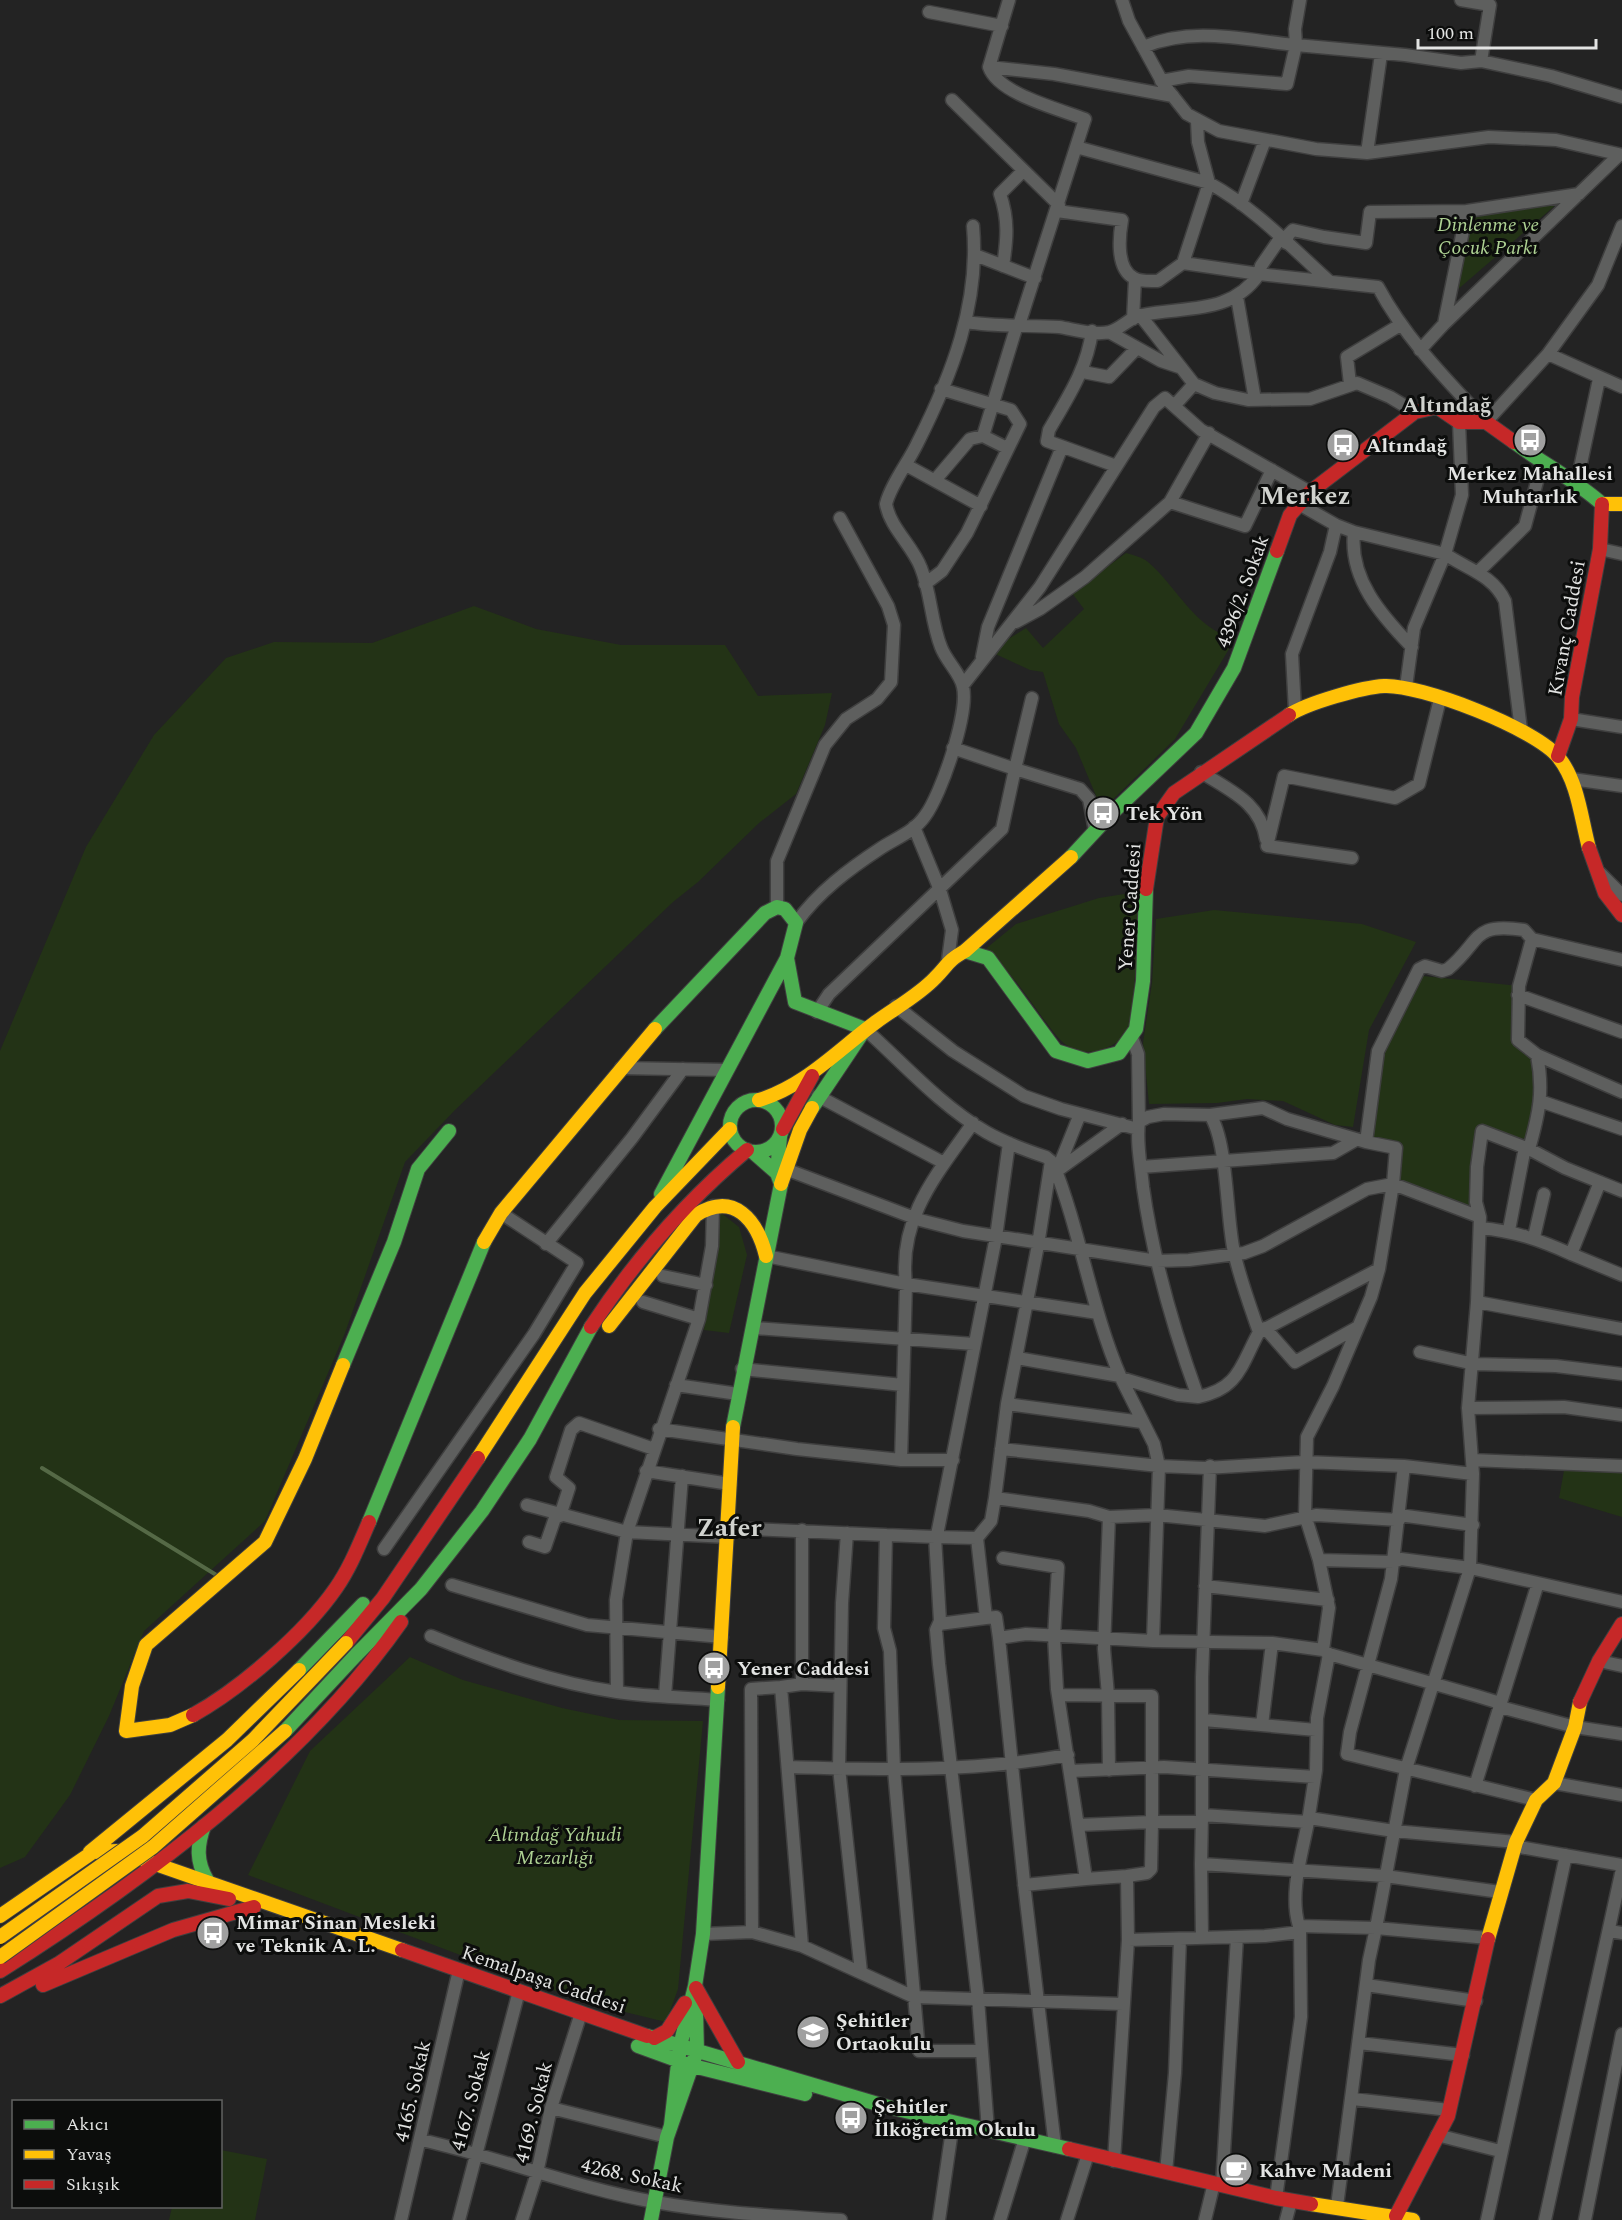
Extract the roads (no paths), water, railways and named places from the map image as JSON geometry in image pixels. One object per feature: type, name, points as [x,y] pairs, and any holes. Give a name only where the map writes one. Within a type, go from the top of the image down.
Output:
[{"type":"main road","points":[[1415,412],[1437,407],[1459,422],[1486,422],[1542,463],[1577,482],[1602,504],[1622,504]]},
{"type":"main road","name":"4396/2. Sokak","points":[[965,951],[1074,854],[1196,733],[1234,668],[1256,615],[1290,515],[1310,492],[1415,412]]},
{"type":"main road","name":"Kıvanç Caddesi","points":[[1557,756],[1571,719],[1572,697],[1600,549],[1602,504]]},
{"type":"main road","name":"Yener Caddesi","points":[[1132,1038],[1143,981],[1147,874],[1157,817],[1174,793],[1201,772],[1295,711],[1324,700],[1383,686],[1406,687],[1521,730],[1557,756]]},
{"type":"main road","points":[[1557,756],[1572,779],[1593,866],[1605,893],[1622,915]]},
{"type":"main road","points":[[449,1131],[418,1168],[394,1242],[305,1459],[265,1542],[146,1645],[132,1686],[126,1731],[144,1732],[178,1723],[234,1690],[297,1632],[331,1594],[347,1570],[361,1541],[486,1238],[501,1213],[621,1068],[765,913],[777,907],[785,909],[796,923],[787,958],[655,1207]]},
{"type":"main road","points":[[0,1937],[143,1836],[253,1740],[346,1643],[383,1598],[422,1544],[585,1293],[655,1207],[730,1130],[735,1110],[746,1102],[778,1094],[814,1072],[865,1029],[935,978],[948,960],[965,951],[988,958],[1056,1051],[1088,1061],[1119,1053],[1132,1038]]},
{"type":"main road","points":[[787,958],[795,1002]]},
{"type":"main road","points":[[764,1000],[795,1002],[817,1012],[841,1016],[865,1029]]},
{"type":"main road","points":[[651,2220],[669,2131],[680,2046],[695,1986],[703,1934],[729,1532],[730,1484],[742,1369],[754,1328],[782,1175],[800,1130],[818,1096],[865,1029]]},
{"type":"main road","points":[[532,1436],[573,1357],[625,1278],[681,1209],[712,1177],[750,1151],[767,1150],[781,1133],[814,1072]]},
{"type":"main road","points":[[759,1100],[777,1109],[781,1133],[782,1175]]},
{"type":"main road","points":[[730,1130],[736,1142],[782,1175]]},
{"type":"main road","points":[[0,1971],[117,1892],[204,1826],[266,1772],[343,1693],[391,1637],[429,1580],[583,1366],[616,1314],[696,1215],[713,1206],[731,1208],[746,1216],[762,1236],[766,1256]]},
{"type":"main road","points":[[86,1856],[200,1763],[258,1712],[422,1544]]},
{"type":"main road","points":[[0,1957],[153,1847],[276,1740],[429,1580]]},
{"type":"main road","points":[[1396,2218],[1449,2110],[1476,2001],[1488,1938],[1515,1844],[1536,1800],[1554,1783],[1575,1727],[1580,1701],[1599,1660],[1622,1624]]},
{"type":"main road","points":[[204,1826],[197,1846],[196,1859],[207,1880]]},
{"type":"main road","name":"Kemalpaşa Caddesi","points":[[1,1916],[86,1856],[93,1852],[110,1850],[207,1880],[518,1995],[580,2018],[693,2066],[808,2095],[888,2107]]},
{"type":"main road","points":[[117,1892],[137,1884],[168,1880],[215,1891],[254,1907],[458,1974]]},
{"type":"main road","points":[[0,1996],[58,1964],[152,1899],[178,1891],[240,1902]]},
{"type":"main road","points":[[0,2005],[163,1931],[198,1919],[254,1907]]},
{"type":"main road","points":[[1,1916],[17,1914],[30,1923],[35,1938],[29,1952],[22,1957]]},
{"type":"main road","points":[[654,2038],[667,2031],[675,2022],[695,1986]]},
{"type":"main road","points":[[669,2131],[697,2051],[695,1986]]},
{"type":"main road","points":[[695,1986],[738,2062]]},
{"type":"main road","name":"Kemalpaşa Caddesi","points":[[580,2018],[888,2107],[953,2123],[1276,2198],[1337,2206],[1352,2215],[1413,2220]]},
{"type":"street","points":[[988,67],[1009,0]]},
{"type":"street","points":[[1122,0],[1161,81],[1187,114],[1197,122],[1219,130],[1316,149],[1367,153],[1489,137],[1556,140],[1620,155]]},
{"type":"street","points":[[1161,81],[1189,76],[1287,84],[1296,45],[1294,28],[1300,0]]},
{"type":"street","points":[[1461,0],[1489,2],[1481,61]]},
{"type":"street","points":[[929,12],[1002,26]]},
{"type":"street","points":[[1143,47],[1163,38],[1189,35],[1239,37],[1461,63],[1481,61],[1551,76],[1622,98]]},
{"type":"street","points":[[1367,153],[1381,54]]},
{"type":"street","points":[[988,67],[1054,74],[1173,96]]},
{"type":"street","points":[[983,436],[1085,119],[1011,90],[996,80],[988,67]]},
{"type":"street","points":[[952,100],[1058,208],[1122,220],[1119,235],[1121,259],[1128,273],[1135,279],[1158,281],[1183,262],[1209,183],[1198,142],[1197,122]]},
{"type":"street","points":[[1241,204],[1265,140]]},
{"type":"street","points":[[1076,147],[1209,183],[1241,204],[1329,282]]},
{"type":"street","points":[[1420,350],[1444,324],[1620,155]]},
{"type":"street","points":[[1003,266],[1008,230],[1007,213],[1000,194],[1023,171]]},
{"type":"street","points":[[1109,332],[1136,317],[1191,309],[1237,297],[1250,287],[1259,274],[1261,266],[1293,230],[1365,243],[1370,212],[1467,211],[1579,194]]},
{"type":"street","points":[[1444,324],[1467,211]]},
{"type":"street","points":[[796,923],[831,884],[925,817],[940,789],[953,747],[964,702],[963,685],[942,649],[921,567],[888,511],[888,497],[906,465],[941,389],[966,321],[973,288],[975,255],[973,226]]},
{"type":"street","points":[[1183,262],[1259,274],[1329,282],[1347,281],[1378,287],[1400,325],[1486,422],[1548,354],[1598,285],[1622,226]]},
{"type":"street","points":[[975,255],[1035,278]]},
{"type":"street","points":[[1135,279],[1136,317],[1194,384],[1215,393],[1255,400],[1310,399],[1358,382],[1415,412]]},
{"type":"street","points":[[1237,297],[1255,400]]},
{"type":"street","points":[[966,321],[995,326],[1018,325],[1109,332],[1161,362],[1179,367]]},
{"type":"street","points":[[1350,384],[1347,357],[1400,325]]},
{"type":"street","points":[[1092,331],[1089,355],[1083,372],[1049,430],[1047,441],[1116,466]]},
{"type":"street","points":[[1083,372],[1109,377],[1136,349]]},
{"type":"street","points":[[1548,354],[1599,379],[1622,387]]},
{"type":"street","points":[[1577,482],[1599,379]]},
{"type":"street","points":[[1174,406],[1194,384]]},
{"type":"street","points":[[925,584],[942,572],[967,533],[1020,424],[1011,410],[941,389]]},
{"type":"street","points":[[963,685],[1040,587],[1154,407],[1165,398],[1209,433],[1310,492]]},
{"type":"street","points":[[1406,687],[1414,628],[1445,554],[1462,495],[1459,422]]},
{"type":"street","points":[[1011,625],[1040,609],[1084,577],[1170,502],[1209,433]]},
{"type":"street","points":[[936,479],[970,439],[983,436],[1008,448]]},
{"type":"street","points":[[981,661],[988,627],[1062,447]]},
{"type":"street","points":[[1478,572],[1526,526],[1542,463]]},
{"type":"street","points":[[906,465],[936,479],[981,506]]},
{"type":"street","points":[[1170,502],[1245,526],[1272,470]]},
{"type":"street","points":[[1299,504],[1336,525],[1354,532],[1445,554],[1460,565],[1478,572],[1494,584],[1505,601],[1521,730]]},
{"type":"street","points":[[777,907],[779,887],[777,861],[825,745],[846,719],[877,699],[891,682],[894,625],[888,606],[840,519]]},
{"type":"street","points":[[1295,711],[1292,654],[1330,552],[1336,525]]},
{"type":"street","points":[[1354,532],[1352,548],[1361,581],[1382,616],[1412,647]]},
{"type":"street","points":[[1600,549],[1622,554]]},
{"type":"street","points":[[817,1012],[829,994],[1002,829],[1032,698]]},
{"type":"street","points":[[1267,846],[1284,776],[1395,798],[1419,784],[1440,699]]},
{"type":"street","points":[[1571,719],[1622,728]]},
{"type":"street","points":[[953,747],[1080,789],[1089,799],[1095,831]]},
{"type":"street","points":[[1201,772],[1245,798],[1263,823],[1267,846]]},
{"type":"street","points":[[1572,779],[1622,786]]},
{"type":"street","points":[[914,827],[940,890],[952,930],[948,960]]},
{"type":"street","points":[[1267,846],[1352,858]]},
{"type":"street","points":[[1593,866],[1622,895]]},
{"type":"street","points":[[1360,1142],[1378,1051],[1419,969],[1425,966],[1448,969],[1484,930],[1505,927],[1524,930],[1532,939],[1622,960]]},
{"type":"street","points":[[1532,939],[1524,962],[1518,995],[1518,1040],[1537,1055],[1622,1092]]},
{"type":"street","points":[[1518,995],[1622,1032]]},
{"type":"street","points":[[896,1006],[953,1051],[1024,1096],[1080,1114],[1122,1124],[1139,1125],[1148,1117],[1164,1114],[1210,1115],[1263,1108],[1287,1119],[1360,1142],[1396,1148],[1393,1184],[1379,1269],[1333,1386],[1307,1437],[1305,1515],[1328,1600],[1326,1652],[1316,1730],[1315,1777],[1299,1871],[1295,1912],[1300,1929],[1301,2017],[1276,2198]]},
{"type":"street","points":[[865,1029],[931,1090],[973,1123],[1054,1166],[1082,1251],[1098,1313],[1120,1377],[1154,1444],[1159,1466],[1153,1641]]},
{"type":"street","points":[[1132,1038],[1138,1054],[1141,1167],[1160,1285],[1198,1397]]},
{"type":"street","points":[[1509,1230],[1540,1101],[1542,1085],[1537,1055]]},
{"type":"street","points":[[621,1068],[727,1070]]},
{"type":"street","points":[[546,1244],[632,1138],[682,1069]]},
{"type":"street","points":[[818,1096],[944,1163]]},
{"type":"street","points":[[1540,1101],[1622,1129]]},
{"type":"street","points":[[986,1618],[977,1538],[991,1521],[1006,1404],[1054,1166],[1080,1114]]},
{"type":"street","points":[[1210,1115],[1215,1122],[1234,1253],[1262,1330],[1295,1362],[1358,1327]]},
{"type":"street","points":[[901,1460],[906,1284],[903,1263],[911,1217],[944,1163],[973,1123]]},
{"type":"street","points":[[1054,1166],[1122,1124]]},
{"type":"street","points":[[1337,2206],[1353,2099],[1366,1985],[1406,1770],[1470,1568],[1473,1474],[1469,1446],[1468,1408],[1474,1364],[1480,1223],[1477,1190],[1482,1131],[1527,1148],[1622,1191]]},
{"type":"street","points":[[1141,1167],[1222,1163],[1333,1153],[1360,1142]]},
{"type":"street","points":[[988,2130],[978,1999],[936,1630],[939,1624],[936,1536],[996,1237],[1009,1143]]},
{"type":"street","points":[[782,1175],[911,1217],[996,1237],[1157,1261],[1189,1260],[1263,1246],[1368,1190],[1393,1184],[1480,1223],[1534,1237],[1622,1275]]},
{"type":"street","points":[[1571,1254],[1600,1182]]},
{"type":"street","points":[[1534,1237],[1544,1194]]},
{"type":"street","points":[[617,1692],[616,1600],[627,1532],[659,1429],[699,1318],[712,1246],[713,1206]]},
{"type":"street","points":[[384,1549],[534,1334],[577,1263],[501,1213]]},
{"type":"street","points":[[766,1256],[906,1284],[1098,1313]]},
{"type":"street","points":[[1017,1358],[1120,1377],[1178,1395],[1198,1397],[1218,1393],[1233,1382],[1262,1330],[1379,1269]]},
{"type":"street","points":[[663,1276],[706,1285]]},
{"type":"street","points":[[643,1302],[699,1318]]},
{"type":"street","points":[[1477,1302],[1622,1329]]},
{"type":"street","points":[[754,1328],[974,1344]]},
{"type":"street","points":[[1420,1352],[1474,1364],[1548,1366],[1622,1374]]},
{"type":"street","points":[[742,1369],[903,1384]]},
{"type":"street","points":[[676,1385],[738,1394]]},
{"type":"street","points":[[1006,1404],[1142,1422]]},
{"type":"street","points":[[1468,1408],[1564,1407],[1622,1415]]},
{"type":"street","points":[[530,1542],[545,1547],[569,1488],[556,1477],[572,1430],[579,1423],[654,1449]]},
{"type":"street","points":[[659,1429],[797,1449],[901,1460],[953,1460]]},
{"type":"street","points":[[1001,1449],[1159,1466],[1305,1462],[1404,1466],[1473,1474]]},
{"type":"street","points":[[1472,1460],[1622,1466]]},
{"type":"street","points":[[1202,1938],[1203,1641],[1210,1466]]},
{"type":"street","points":[[1404,1466],[1394,1562],[1369,1667],[1350,1732],[1347,1754],[1536,1800]]},
{"type":"street","points":[[646,1471],[730,1484]]},
{"type":"street","points":[[665,1695],[682,1476]]},
{"type":"street","points":[[995,1498],[1089,1510],[1109,1517],[1158,1515],[1265,1526],[1289,1522],[1305,1515],[1399,1518],[1473,1525]]},
{"type":"street","points":[[527,1505],[627,1532],[677,1534],[802,1530],[977,1538]]},
{"type":"street","points":[[1109,1517],[1104,1639],[1108,1695],[1109,1770]]},
{"type":"street","points":[[802,1530],[802,1684]]},
{"type":"street","points":[[847,1533],[842,1602],[839,1768],[861,1972]]},
{"type":"street","points":[[886,1535],[884,1628],[890,1651],[894,1770],[918,2051],[982,2051]]},
{"type":"street","points":[[1003,1558],[1058,1567],[1054,1637],[1058,1695],[1086,1879]]},
{"type":"street","points":[[1319,1560],[1394,1562],[1401,1559],[1470,1568],[1622,1602]]},
{"type":"street","points":[[1475,1786],[1538,1583]]},
{"type":"street","points":[[452,1586],[587,1624],[722,1636]]},
{"type":"street","points":[[1204,1586],[1328,1600]]},
{"type":"street","points":[[939,1624],[996,1617],[1024,1885],[1055,2146]]},
{"type":"street","points":[[999,1638],[1026,1634],[1153,1641],[1272,1643],[1326,1652],[1369,1667],[1500,1703],[1504,1708],[1575,1727],[1622,1734]]},
{"type":"street","points":[[431,1636],[574,1684],[617,1692],[718,1700]]},
{"type":"street","points":[[1262,1725],[1272,1643]]},
{"type":"street","points":[[1599,1660],[1622,1666]]},
{"type":"street","points":[[752,1932],[751,1689],[802,1684],[840,1686]]},
{"type":"street","points":[[781,1687],[802,1946]]},
{"type":"street","points":[[1024,1885],[1127,1876],[1147,1873],[1151,1869],[1152,1696],[1058,1695]]},
{"type":"street","points":[[1204,1720],[1316,1730]]},
{"type":"street","points":[[788,1767],[894,1770],[951,1768],[1012,1765],[1068,1755]]},
{"type":"street","points":[[1070,1771],[1202,1768],[1315,1777]]},
{"type":"street","points":[[1554,1783],[1622,1795]]},
{"type":"street","points":[[1078,1825],[1202,1819],[1309,1820],[1515,1844],[1622,1870],[1616,1932],[1545,2220]]},
{"type":"street","points":[[1487,2220],[1500,2151],[1566,1855]]},
{"type":"street","points":[[1201,1864],[1385,1876],[1500,1892]]},
{"type":"street","points":[[1114,2161],[1128,1940],[1127,1876]]},
{"type":"street","points":[[1128,1940],[1237,1937],[1300,1929],[1376,1928],[1488,1938]]},
{"type":"street","points":[[703,1934],[752,1932],[802,1946],[914,1996],[1124,2004]]},
{"type":"street","points":[[1205,2220],[1218,2184],[1237,1937]]},
{"type":"street","points":[[1166,2172],[1175,2073],[1180,1939]]},
{"type":"street","name":"4165. Sokak","points":[[401,2220],[458,1974]]},
{"type":"street","points":[[1366,1985],[1476,2001]]},
{"type":"street","name":"4167. Sokak","points":[[459,2220],[518,1995]]},
{"type":"street","name":"4169. Sokak","points":[[526,2217],[551,2108],[580,2018]]},
{"type":"street","points":[[1585,2220],[1622,2034]]},
{"type":"street","points":[[1359,2043],[1463,2055]]},
{"type":"street","points":[[1353,2099],[1449,2110]]},
{"type":"street","points":[[551,2108],[669,2131]]},
{"type":"street","points":[[939,2220],[953,2123]]},
{"type":"street","points":[[1437,2135],[1500,2151]]},
{"type":"street","points":[[1000,2220],[1025,2138]]},
{"type":"street","name":"4268. Sokak","points":[[420,2140],[477,2152],[537,2173],[655,2202],[767,2218],[841,2220]]},
{"type":"street","points":[[1067,2220],[1088,2154]]},
{"type":"street","points":[[1286,2220],[1291,2201]]},
{"type":"waterway","points":[[42,1468],[218,1576]]},
{"type":"place","name":"Merkez Mahallesi Muhtarlık","points":[[1530,440]]},
{"type":"place","name":"Altındağ","points":[[1343,445]]},
{"type":"place","name":"Tek Yön","points":[[1103,813]]},
{"type":"place","name":"Yener Caddesi","points":[[714,1668]]},
{"type":"place","name":"Mimar Sinan Mesleki ve Teknik A. L.","points":[[213,1933]]},
{"type":"place","name":"Şehitler Ortaokulu","points":[[813,2032]]},
{"type":"place","name":"Şehitler İlköğretim Okulu","points":[[851,2118]]},
{"type":"place","name":"Kahve Madeni","points":[[1236,2170]]},
{"type":"district","name":"Altındağ","points":[[1447,404]]},
{"type":"district","name":"Merkez","points":[[1305,495]]},
{"type":"district","name":"Zafer","points":[[729,1527]]},
{"type":"park label","name":"Dinlenme ve Çocuk Parkı","points":[[1488,236]]},
{"type":"park label","name":"Altındağ Yahudi Mezarlığı","points":[[555,1846]]}]
